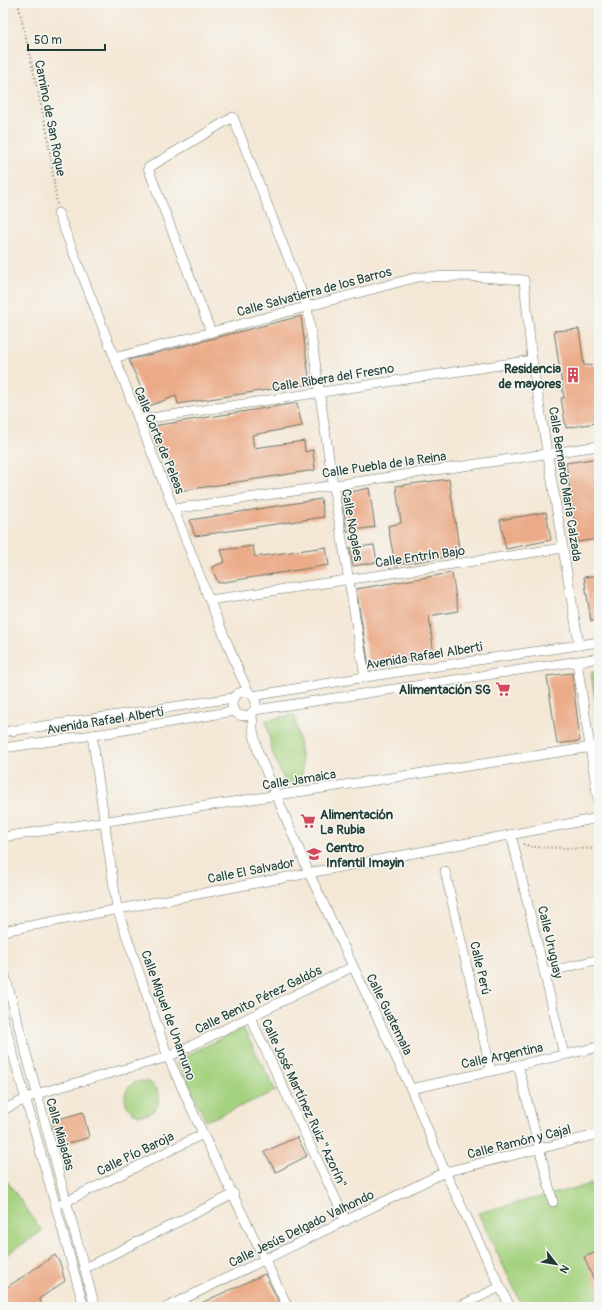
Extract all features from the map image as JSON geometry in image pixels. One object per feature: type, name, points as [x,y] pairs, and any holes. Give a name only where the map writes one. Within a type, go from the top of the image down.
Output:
[{"type":"street","name":"Calle Nogales","points":[[211,332],[148,168],[233,117],[307,306],[333,485],[365,677]]},
{"type":"street","name":"Calle Corte de Peleas","points":[[58,213],[173,509],[240,674],[251,695]]},
{"type":"street","name":"Calle Salvatierra de los Barros","points":[[114,358],[418,277],[467,276],[524,280]]},
{"type":"street","name":"Calle Bernardo María Calzada","points":[[524,280],[532,360],[579,645]]},
{"type":"street","name":"Calle Ribera del Fresno","points":[[138,420],[532,360]]},
{"type":"street","name":"Calle Puebla de la Reina","points":[[173,509],[599,446]]},
{"type":"street","name":"Calle Entrín Bajo","points":[[210,600],[563,548]]},
{"type":"street","name":"Avenida Rafael Alberti","points":[[251,695],[599,642]]},
{"type":"street","points":[[253,711],[599,658]]},
{"type":"street","points":[[577,662],[594,747],[599,806]]},
{"type":"street","points":[[240,674],[235,696],[232,702],[236,713],[253,730]]},
{"type":"street","points":[[235,696],[241,692],[251,695],[256,704],[253,711],[248,715],[236,713]]},
{"type":"street","name":"Avenida Rafael Alberti","points":[[3,732],[235,696]]},
{"type":"street","name":"Calle Guatemala","points":[[253,711],[253,730],[258,752],[309,873],[352,967],[411,1089],[445,1172],[510,1307]]},
{"type":"street","name":"Avenida Rafael Alberti","points":[[3,748],[236,713]]},
{"type":"street","name":"Calle Miguel de Unamuno","points":[[92,735],[106,821],[117,908],[168,1057],[203,1134],[234,1194],[288,1307]]},
{"type":"street","name":"Calle Jamaica","points":[[3,837],[594,747]]},
{"type":"street","name":"Calle El Salvador","points":[[3,931],[117,908],[512,838],[599,818]]},
{"type":"street","name":"Calle Uruguay","points":[[512,838],[564,1055]]},
{"type":"street","name":"Calle Perú","points":[[445,871],[491,1071]]},
{"type":"street","points":[[545,973],[599,959]]},
{"type":"street","name":"Calle Benito Pérez Galdós","points":[[3,1110],[36,1094],[168,1057],[352,967]]},
{"type":"street","name":"Calle Miajadas","points":[[3,968],[95,1307]]},
{"type":"street","name":"Calle José Martínez Ruiz \"Azorín\"","points":[[250,1017],[346,1221]]},
{"type":"street","name":"Calle Miajadas","points":[[3,1018],[84,1307]]},
{"type":"street","name":"Calle Argentina","points":[[411,1089],[599,1047]]},
{"type":"street","points":[[518,1065],[553,1202]]},
{"type":"street","name":"Calle Pío Baroja","points":[[56,1206],[203,1134]]},
{"type":"street","name":"Calle Ramón y Cajal","points":[[445,1172],[599,1134]]},
{"type":"street","name":"Calle Jesús Delgado Valhondo","points":[[168,1307],[445,1172]]},
{"type":"street","points":[[85,1268],[234,1194]]},
{"type":"street","points":[[458,1307],[500,1287]]},
{"type":"path","name":"Camino de San Roque","points":[[18,3],[47,132],[58,213]]},
{"type":"path","points":[[512,838],[533,847],[599,849]]},
{"type":"green space","points":[[599,671],[599,728],[591,672]]},
{"type":"green space","points":[[295,715],[303,769],[301,780],[286,784],[273,755],[266,720]]},
{"type":"green space","points":[[243,1028],[276,1091],[206,1121],[177,1060]]},
{"type":"green space","points":[[142,1081],[154,1086],[159,1098],[154,1110],[142,1115],[130,1110],[125,1098],[130,1086]]},
{"type":"green space","points":[[7,1181],[42,1231],[3,1257],[3,1184]]},
{"type":"green space","points":[[599,1182],[599,1307],[523,1307],[478,1213]]},
{"type":"building","points":[[301,316],[310,385],[272,387],[273,389],[178,404],[176,396],[149,406],[129,360]]},
{"type":"building","name":"Residencia de mayores","points":[[579,329],[584,365],[599,366],[599,415],[594,415],[596,423],[566,428],[561,398],[564,398],[554,331]]},
{"type":"building","points":[[297,403],[302,426],[252,435],[254,448],[304,441],[305,452],[313,450],[315,470],[179,491],[166,451],[160,452],[153,426]]},
{"type":"building","points":[[599,458],[599,539],[577,542],[566,463]]},
{"type":"building","points":[[449,479],[460,555],[395,565],[388,526],[401,523],[396,486]]},
{"type":"building","points":[[369,488],[375,527],[347,531],[341,494]]},
{"type":"building","points":[[321,499],[324,517],[195,536],[190,520]]},
{"type":"building","points":[[546,512],[551,540],[506,549],[500,520]]},
{"type":"building","points":[[374,545],[377,562],[353,566],[350,548]]},
{"type":"building","points":[[253,546],[255,557],[326,547],[329,565],[218,583],[212,567],[225,562],[221,550]]},
{"type":"building","points":[[452,573],[458,611],[429,616],[434,656],[369,666],[356,589]]},
{"type":"building","points":[[599,575],[599,620],[591,621],[584,577]]},
{"type":"building","points":[[572,673],[580,741],[557,744],[547,676]]},
{"type":"building","points":[[83,1112],[89,1137],[58,1147],[52,1121]]},
{"type":"building","points":[[297,1137],[307,1156],[276,1172],[264,1152]]},
{"type":"building","points":[[599,1251],[599,1292],[584,1257]]},
{"type":"building","points":[[55,1255],[60,1263],[65,1281],[39,1299],[44,1307],[3,1307],[3,1290]]},
{"type":"building","points":[[265,1274],[281,1307],[193,1307],[212,1298]]},
{"type":"place","name":"Residencia de mayores","points":[[573,375]]},
{"type":"place","name":"Alimentación SG","points":[[503,689]]},
{"type":"place","name":"Alimentación La Rubia","points":[[308,821]]},
{"type":"place","name":"Centro Infantil Imayin","points":[[314,854]]}]
